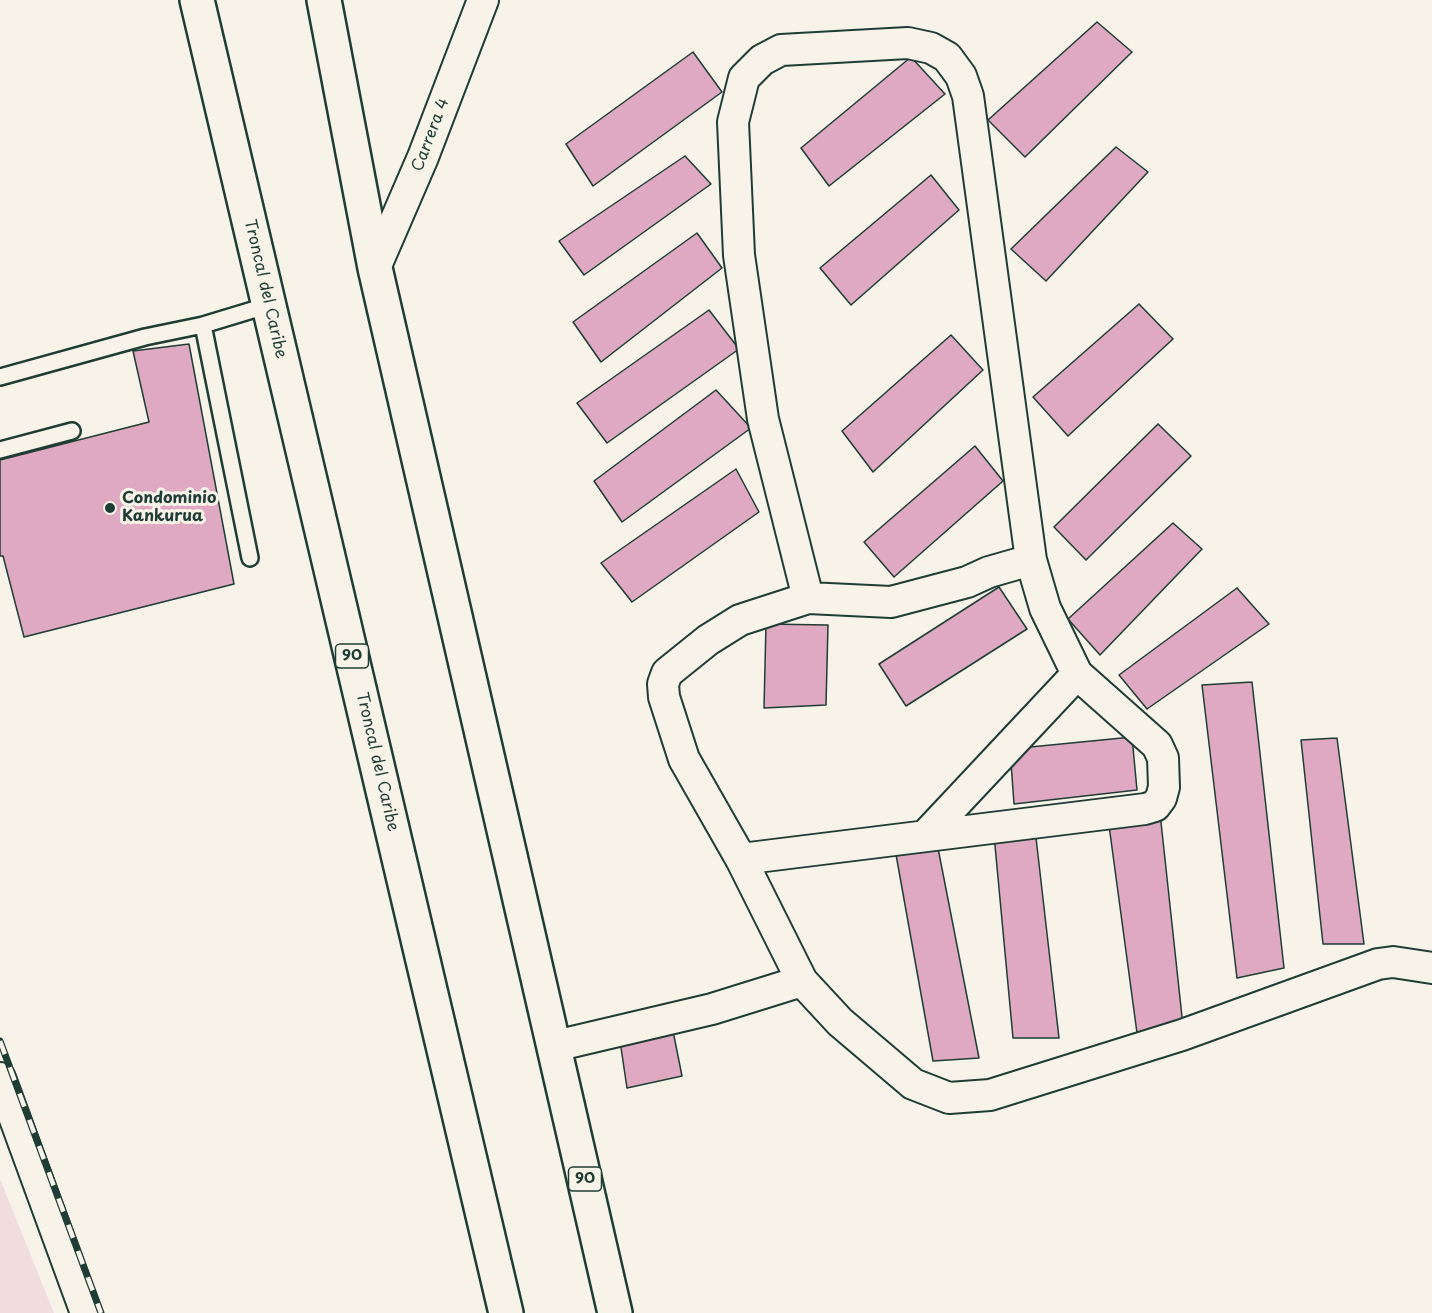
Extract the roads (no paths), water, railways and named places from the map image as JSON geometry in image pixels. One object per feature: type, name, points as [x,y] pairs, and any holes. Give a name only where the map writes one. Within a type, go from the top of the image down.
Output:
[{"type":"highway","name":"Troncal del Caribe","points":[[197,0],[507,1313]]},
{"type":"highway","name":"90","points":[[324,0],[375,268],[615,1313]]},
{"type":"street","name":"Carrera 4","points":[[375,268],[423,157],[483,0]]},
{"type":"street","points":[[741,859],[1155,806],[1161,798],[1164,787],[1163,758],[1157,746],[1077,674],[1045,608],[1031,560],[968,96],[960,76],[947,57],[932,48],[908,43],[782,51],[762,60],[744,78],[733,122],[738,244],[764,419],[808,598]]},
{"type":"street","points":[[1031,560],[989,572],[967,582],[891,602],[808,598],[740,620],[708,640],[667,673],[663,684],[664,697],[684,759],[741,859],[802,981],[840,1022],[914,1084],[948,1098],[1001,1092],[1182,1035],[1378,964],[1393,962],[1432,968]]},
{"type":"street","points":[[926,835],[1077,674]]},
{"type":"street","points":[[555,1046],[712,1009],[802,981]]},
{"type":"street","points":[[0,1078],[86,1313]]},
{"type":"lane","points":[[0,377],[145,337],[203,325],[269,305]]},
{"type":"lane","points":[[203,325],[250,558]]},
{"type":"lane","points":[[0,450],[72,431]]},
{"type":"railway","points":[[0,1041],[101,1313]]},
{"type":"place","name":"Condominio Kankurua","points":[[110,508]]}]
